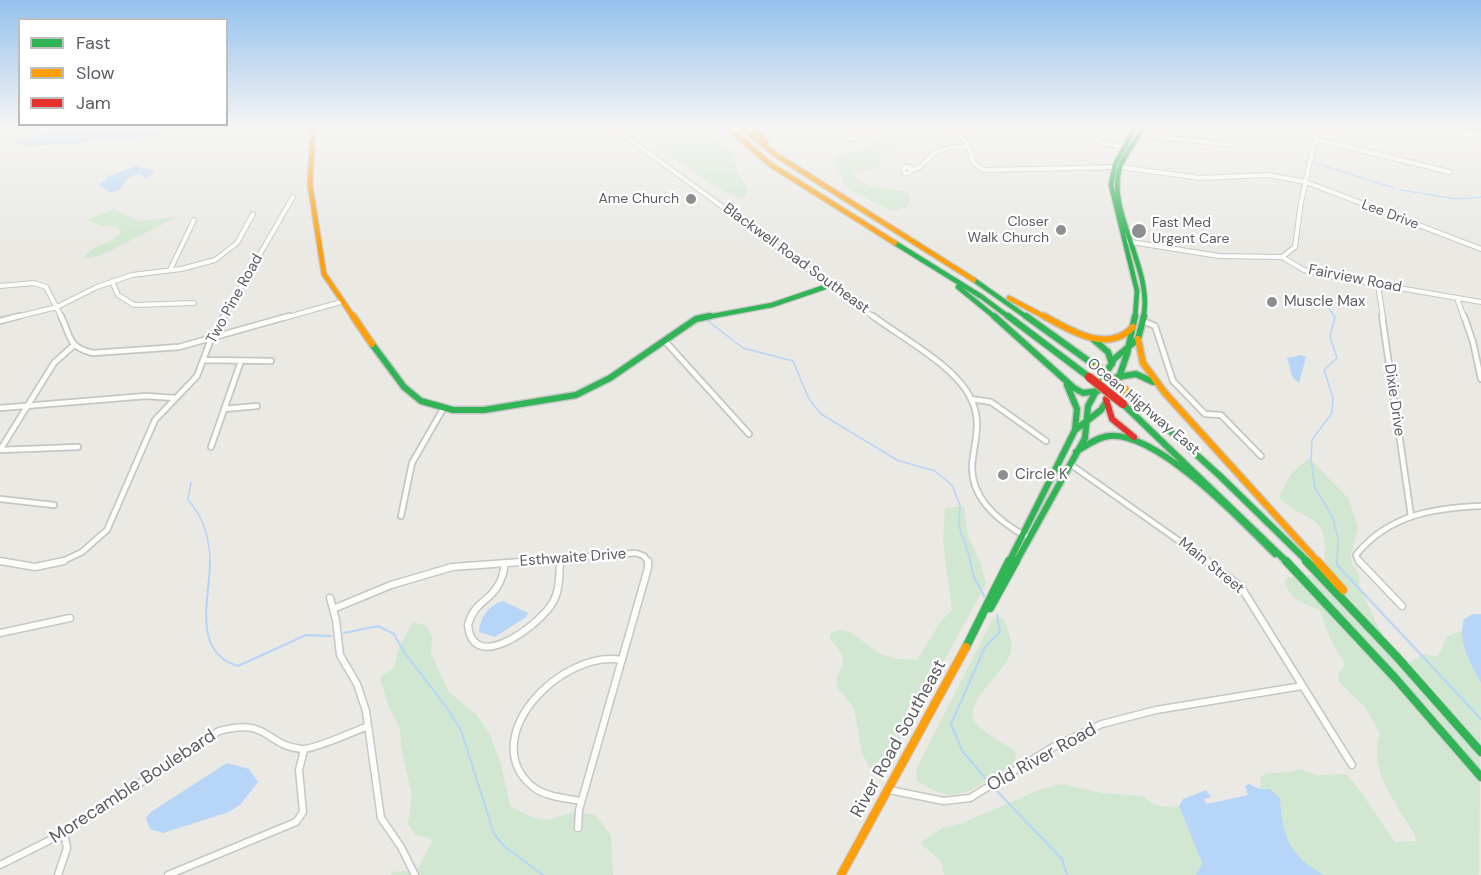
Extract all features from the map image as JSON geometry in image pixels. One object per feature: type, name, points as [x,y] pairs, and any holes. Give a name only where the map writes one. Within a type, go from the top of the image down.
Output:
[{"type":"main road","points":[[311,168],[310,184],[322,266],[328,282],[410,393],[425,403],[443,409],[484,410],[576,395],[597,386],[696,319],[772,305],[831,285]]},
{"type":"main road","name":"Ocean Highway East","points":[[776,168],[982,297],[1123,404],[1238,509],[1319,593],[1481,777]]},
{"type":"main road","name":"Ocean Highway East","points":[[797,168],[1037,322],[1126,391],[1239,491],[1370,624],[1481,752]]},
{"type":"main road","points":[[1117,168],[1117,194],[1135,280],[1141,294],[1140,318],[1143,321]]},
{"type":"main road","points":[[1128,241],[1144,290],[1143,321],[1138,339],[1143,363],[1166,393],[1336,581],[1370,624]]},
{"type":"main road","points":[[916,256],[1002,321],[1060,377],[1078,391],[1088,393],[1098,391]]},
{"type":"main road","points":[[956,268],[1007,297],[1089,337],[1108,352],[1112,364]]},
{"type":"main road","name":"River Road Southeast","points":[[841,875],[982,618],[1076,430],[1099,412],[1127,362],[1137,309],[1135,280]]},
{"type":"main road","points":[[1089,337],[1107,341],[1121,339],[1133,327]]},
{"type":"main road","name":"River Road Southeast","points":[[1025,536],[1087,435],[1088,408],[1116,356],[1138,339]]},
{"type":"main road","points":[[1117,377],[1129,374],[1142,375],[1166,393]]},
{"type":"main road","points":[[1060,377],[1075,402],[1076,430]]},
{"type":"main road","points":[[1106,399],[1112,419],[1224,505],[1319,593]]},
{"type":"main road","points":[[1076,453],[1097,439],[1108,436],[1126,437],[1142,443]]},
{"type":"street","name":"Blackwell Road Southeast","points":[[669,168],[960,381],[971,399],[978,426],[972,463],[974,484],[988,508],[1025,536]]},
{"type":"street","points":[[912,170],[920,168]]},
{"type":"street","name":"Lee Drive","points":[[982,168],[988,171],[1090,168]]},
{"type":"street","name":"Lee Drive","points":[[1123,168],[1200,178],[1268,175],[1306,182],[1481,249]]},
{"type":"street","points":[[1282,257],[1294,249],[1309,168]]},
{"type":"street","points":[[1437,168],[1450,171]]},
{"type":"street","name":"Two Pine Road","points":[[0,561],[28,567],[51,565],[75,556],[96,541],[111,524],[152,426],[163,409],[194,380],[211,339],[293,197]]},
{"type":"street","points":[[0,321],[57,307],[112,281],[132,275],[170,270],[215,260],[237,243],[253,214]]},
{"type":"street","points":[[170,270],[194,220]]},
{"type":"street","name":"Fairview Road","points":[[1128,241],[1219,256],[1282,257],[1312,273],[1481,302]]},
{"type":"street","points":[[215,260],[221,267]]},
{"type":"street","points":[[112,281],[122,300],[134,305],[194,303]]},
{"type":"street","points":[[0,286],[40,284],[49,290],[73,346],[84,351],[102,353],[179,347],[341,302]]},
{"type":"street","name":"Dixie Drive","points":[[1378,285],[1411,516]]},
{"type":"street","points":[[1457,298],[1473,342],[1481,379]]},
{"type":"street","points":[[1143,321],[1155,326],[1173,381],[1205,414],[1221,415],[1261,456]]},
{"type":"street","points":[[664,340],[749,434]]},
{"type":"street","points":[[0,450],[54,363],[73,346]]},
{"type":"street","points":[[203,360],[271,361]]},
{"type":"street","points":[[211,447],[241,361]]},
{"type":"street","points":[[0,408],[146,396],[175,398]]},
{"type":"street","points":[[971,399],[991,402],[1046,441]]},
{"type":"street","points":[[224,409],[257,406]]},
{"type":"street","points":[[401,516],[412,463],[443,409]]},
{"type":"street","points":[[0,450],[78,447]]},
{"type":"street","name":"Main Street","points":[[1070,464],[1236,582],[1253,603],[1352,765]]},
{"type":"street","points":[[0,499],[54,505]]},
{"type":"street","points":[[1402,606],[1360,564],[1356,555],[1391,521],[1481,506]]},
{"type":"street","name":"Esthwaite Drive","points":[[333,609],[391,585],[456,567],[636,553],[646,558],[648,568],[581,801],[578,828]]},
{"type":"street","points":[[505,563],[500,587],[477,609],[469,622],[470,636],[480,645],[496,646],[506,642],[548,611],[557,595],[560,559]]},
{"type":"street","points":[[330,598],[339,655],[357,684],[368,726],[381,818],[401,847],[415,875]]},
{"type":"street","points":[[0,633],[70,618]]},
{"type":"street","points":[[581,801],[543,793],[532,786],[522,775],[515,751],[521,721],[532,700],[552,681],[598,658],[622,660]]},
{"type":"street","name":"Old River Road","points":[[889,790],[944,801],[970,798],[1053,747],[1102,724],[1156,710],[1302,686]]},
{"type":"street","name":"Morecamble Boulebard","points":[[0,864],[64,833],[219,731],[234,726],[255,726],[304,750]]},
{"type":"street","points":[[168,875],[296,822],[303,812],[299,770],[304,750],[368,726]]},
{"type":"street","points":[[58,875],[67,848],[64,833]]},
{"type":"green space","points":[[689,168],[737,168],[748,189],[745,199],[721,189]]},
{"type":"green space","points":[[837,168],[877,168],[853,173],[858,179],[871,186],[909,194],[910,202],[907,207],[892,211],[850,190]]},
{"type":"green space","points":[[113,209],[138,221],[177,217],[100,256],[84,259],[90,251],[121,232],[116,226],[102,226],[87,220]]},
{"type":"green space","points":[[1309,458],[1349,499],[1358,528],[1351,556],[1352,564],[1359,575],[1360,589],[1386,642],[1408,664],[1423,654],[1438,657],[1447,636],[1462,631],[1467,655],[1481,683],[1479,875],[1324,875],[1295,853],[1283,824],[1280,798],[1265,788],[1260,789],[1261,776],[1270,773],[1300,769],[1318,775],[1346,774],[1395,842],[1416,841],[1415,835],[1393,799],[1381,773],[1377,760],[1380,733],[1364,706],[1339,682],[1338,674],[1345,664],[1331,641],[1320,610],[1294,597],[1285,581],[1288,577],[1313,575],[1324,565],[1324,535],[1320,527],[1279,497],[1291,474]]},
{"type":"green space","points":[[964,506],[968,536],[980,561],[986,584],[883,772],[870,769],[862,753],[854,708],[837,687],[843,660],[830,639],[830,634],[844,631],[883,655],[896,659],[917,660],[941,621],[952,610],[943,542],[945,508]]},
{"type":"green space","points":[[993,618],[1003,618],[1010,638],[1011,650],[1002,668],[979,697],[973,716],[985,732],[1015,751],[1016,762],[963,793],[938,792],[917,781],[916,770]]},
{"type":"green space","points":[[413,622],[427,626],[432,637],[431,653],[448,691],[477,715],[490,734],[501,765],[510,806],[531,817],[548,820],[575,812],[595,815],[611,835],[613,875],[391,875],[392,872],[417,870],[433,839],[416,835],[408,824],[412,796],[401,747],[400,728],[388,705],[380,677],[394,668],[399,647]]},
{"type":"green space","points":[[1060,784],[1102,793],[1144,796],[1155,805],[1179,806],[1202,863],[1196,875],[944,875],[942,862],[920,843],[944,827],[960,824],[1039,790]]},
{"type":"water","points":[[131,168],[155,171],[146,179],[141,174],[130,177],[120,190],[111,193],[99,185],[109,176]]},
{"type":"water","points":[[1301,355],[1306,357],[1299,383],[1293,378],[1287,358]]},
{"type":"water","points":[[503,601],[528,613],[526,617],[495,637],[479,632],[486,612],[493,605]]},
{"type":"water","points":[[1473,614],[1481,614],[1481,683],[1466,652],[1462,636],[1464,619]]},
{"type":"water","points":[[227,763],[249,769],[258,782],[240,805],[229,812],[163,833],[150,829],[146,818],[151,812]]},
{"type":"water","points":[[1249,784],[1260,789],[1270,789],[1280,798],[1283,824],[1295,853],[1324,875],[1196,875],[1202,863],[1179,806],[1183,799],[1206,790],[1211,797],[1204,799],[1207,804],[1248,795],[1245,786]]},
{"type":"waterway","points":[[1330,168],[1394,188]]},
{"type":"waterway","points":[[1400,190],[1457,199],[1481,197]]},
{"type":"waterway","points":[[1321,297],[1335,317],[1330,336],[1337,358],[1324,370],[1333,398],[1332,413],[1312,440],[1311,459],[1315,488],[1332,516],[1338,537],[1337,562]]},
{"type":"waterway","points":[[708,321],[743,348],[793,361],[809,399],[821,414],[897,460],[935,471],[952,485],[960,505],[959,526],[971,562]]},
{"type":"waterway","points":[[191,482],[188,500],[205,529],[210,561]]},
{"type":"waterway","points":[[210,561],[206,622],[208,636],[214,649],[223,659],[238,666],[306,635],[331,636]]},
{"type":"waterway","points":[[970,561],[974,577],[984,596]]},
{"type":"waterway","points":[[1337,562],[1337,565],[1481,719]]},
{"type":"waterway","points":[[988,781],[963,752],[951,724],[985,647],[1000,632],[997,615]]},
{"type":"waterway","points":[[344,633],[378,626],[394,634],[404,652],[461,730],[494,834],[504,846],[543,875]]},
{"type":"waterway","points":[[994,788],[1062,859],[1067,875]]},
{"type":"traffic: fast","points":[[966,647],[1075,430],[1101,410],[1109,399],[1127,354],[1137,291],[1111,185],[1114,168]]},
{"type":"traffic: fast","points":[[990,608],[1085,438],[1088,406],[1114,359],[1138,339],[1145,311],[1144,290],[1117,189],[1120,168]]},
{"type":"traffic: fast","points":[[895,243],[982,297],[1089,377]]},
{"type":"traffic: fast","points":[[974,280],[1097,367]]},
{"type":"traffic: fast","points":[[372,344],[404,387],[421,401],[453,410],[484,410],[576,395],[610,378],[696,319],[772,305],[831,285]]},
{"type":"traffic: fast","points":[[958,287],[1021,338],[1074,388],[1083,393],[1098,391]]},
{"type":"traffic: fast","points":[[1094,340],[1108,352],[1112,364]]},
{"type":"traffic: fast","points":[[1117,377],[1136,374],[1153,382]]},
{"type":"traffic: fast","points":[[1067,385],[1077,409],[1075,430]]},
{"type":"traffic: fast","points":[[1126,391],[1266,520],[1354,610],[1481,752]]},
{"type":"traffic: fast","points":[[1123,404],[1218,493],[1309,584],[1481,777]]},
{"type":"traffic: fast","points":[[1076,452],[1109,436],[1134,441],[1156,451],[1222,502],[1275,554]]},
{"type":"traffic: slow","points":[[311,168],[310,185],[324,274],[372,344]]},
{"type":"traffic: slow","points":[[776,168],[895,243]]},
{"type":"traffic: slow","points":[[796,168],[974,280]]},
{"type":"traffic: slow","points":[[1009,298],[1064,326],[1094,338],[1119,339],[1133,327]]},
{"type":"traffic: slow","points":[[1138,339],[1143,363],[1165,393],[1343,590]]},
{"type":"traffic: slow","points":[[1097,367],[1126,391]]},
{"type":"traffic: slow","points":[[841,875],[966,647]]},
{"type":"traffic: jam","points":[[1089,377],[1123,404]]},
{"type":"traffic: jam","points":[[1106,399],[1112,419],[1134,437]]},
{"type":"place","name":"Ame Church","points":[[691,199]]},
{"type":"place","name":"Closer Walk Church","points":[[1061,230]]},
{"type":"place","name":"Fast Med Urgent Care","points":[[1139,231]]},
{"type":"place","name":"Muscle Max","points":[[1272,302]]},
{"type":"place","name":"Circle K","points":[[1003,475]]}]
